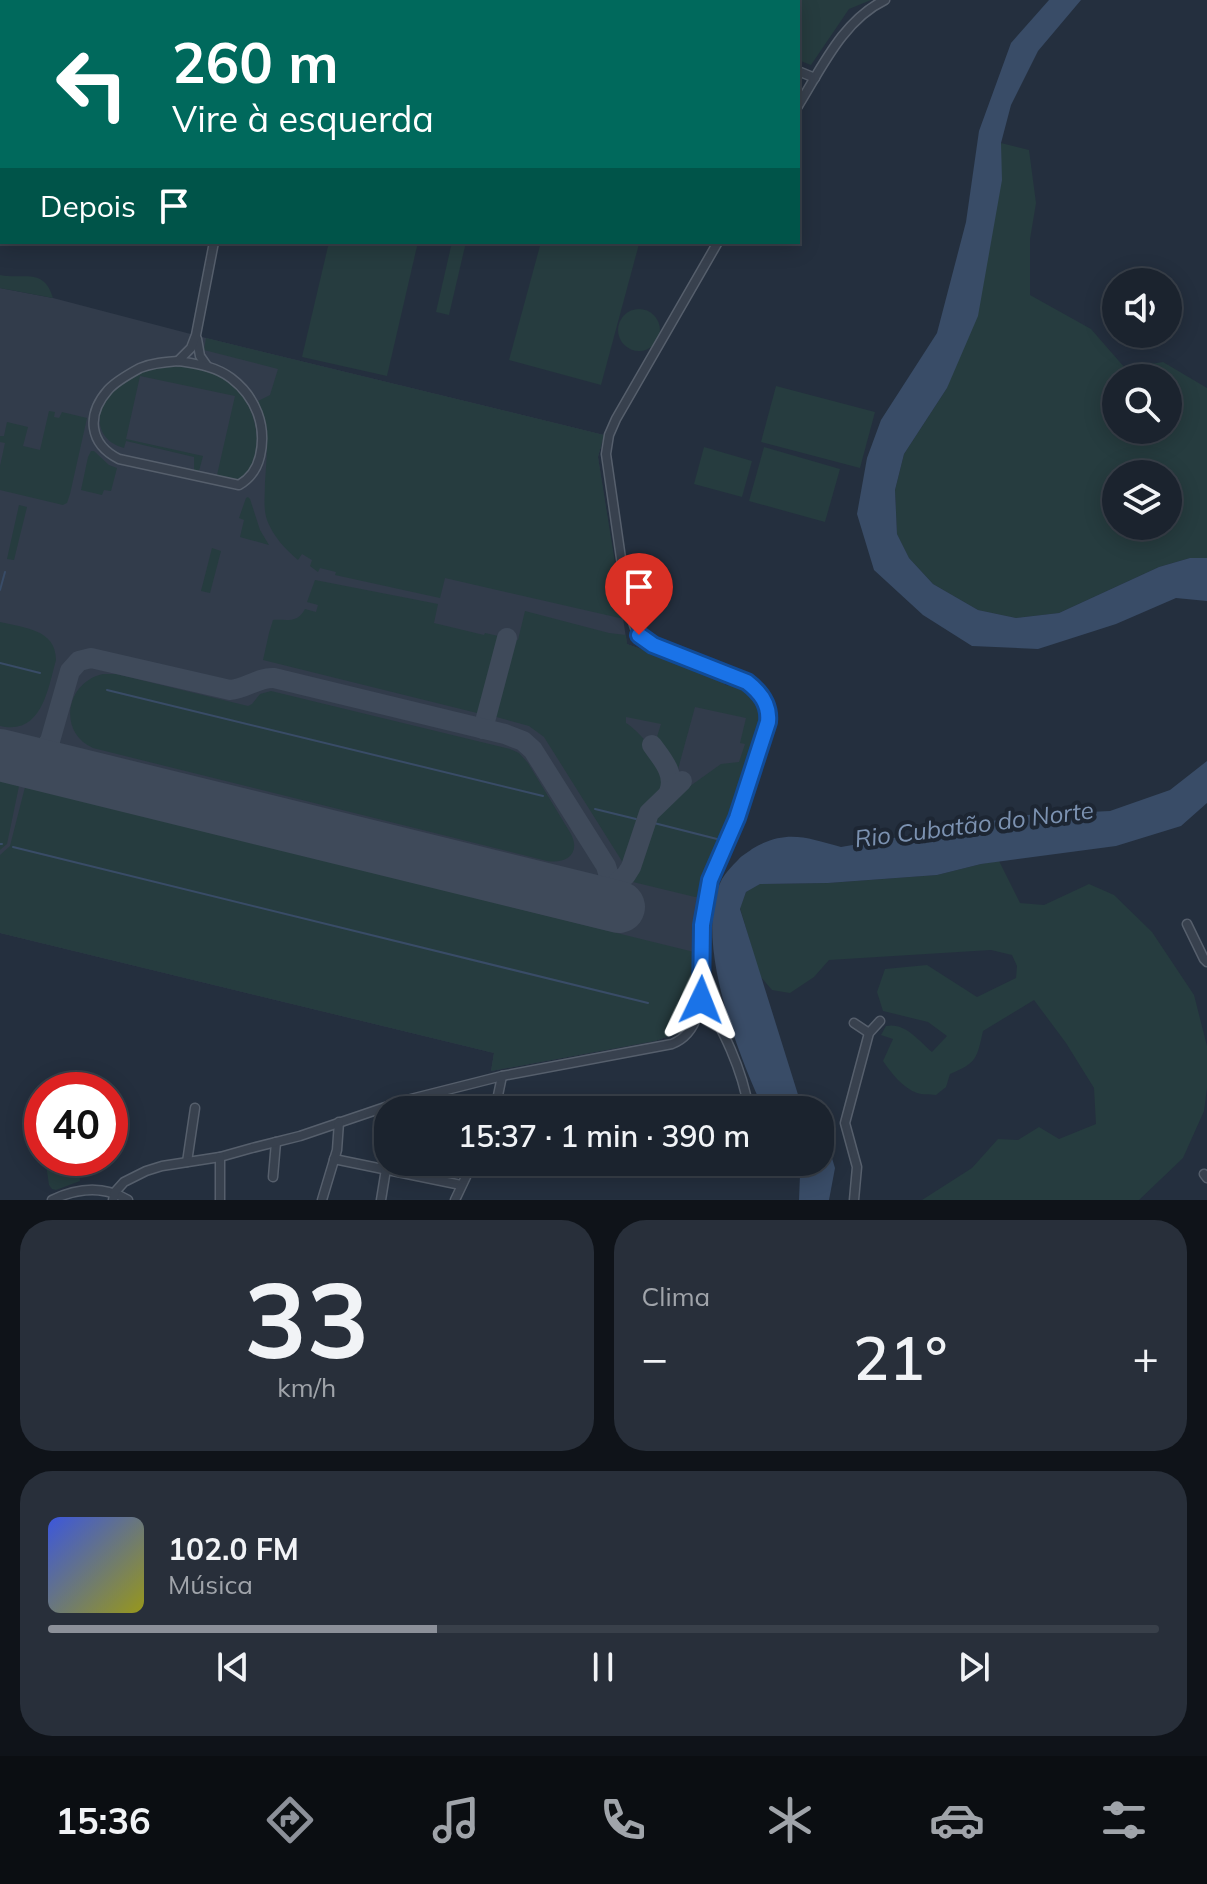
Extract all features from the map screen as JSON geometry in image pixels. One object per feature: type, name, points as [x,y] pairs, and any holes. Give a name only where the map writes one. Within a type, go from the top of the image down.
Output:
[{"type":"street","points":[[800,103],[849,28],[864,13],[885,0]]},
{"type":"street","points":[[800,72],[815,78]]},
{"type":"street","points":[[178,361],[191,348],[196,335],[214,244]]},
{"type":"street","points":[[114,1196],[124,1182],[146,1171],[220,1157],[403,1101],[502,1076],[663,1046],[680,1041],[693,1028],[701,993],[702,925],[708,886],[745,796],[768,722],[768,709],[758,692],[747,682],[653,645],[639,635],[628,607],[607,445],[616,419],[717,244]]},
{"type":"street","points":[[196,335],[200,356],[207,366]]},
{"type":"street","points":[[178,361],[207,366],[229,377],[254,403],[263,443],[254,473],[247,481],[239,485],[119,459],[109,454],[98,441],[94,431],[94,414],[107,391],[142,367],[178,361]]},
{"type":"street","points":[[1187,924],[1207,962]]},
{"type":"street","points":[[701,993],[727,1040],[747,1096]]},
{"type":"street","points":[[854,1200],[857,1167],[845,1123],[869,1033],[880,1021]]},
{"type":"street","points":[[854,1023],[869,1033]]},
{"type":"street","points":[[498,1096],[502,1076]]},
{"type":"street","points":[[187,1162],[195,1108]]},
{"type":"street","points":[[322,1200],[334,1159],[339,1122]]},
{"type":"street","points":[[273,1177],[276,1142]]},
{"type":"street","points":[[220,1157],[220,1200]]},
{"type":"street","points":[[334,1159],[374,1167]]},
{"type":"street","points":[[381,1200],[385,1176]]},
{"type":"street","points":[[419,1176],[461,1185]]},
{"type":"street","points":[[455,1200],[466,1176]]},
{"type":"street","points":[[52,1200],[86,1189],[128,1200]]},
{"type":"shaded area","points":[[0,288],[53,298],[604,435],[598,457],[627,644],[721,678],[730,687],[743,688],[758,700],[763,715],[737,806],[701,896],[683,1031],[655,1041],[491,1071],[494,1053],[0,933]]},
{"type":"green space","points":[[800,0],[871,0],[849,9],[811,65],[800,61]]},
{"type":"green space","points":[[1001,143],[1029,150],[1036,203],[1030,239],[1030,295],[1091,329],[1102,342],[1102,348],[1108,348],[1122,364],[1102,364],[1102,444],[1182,444],[1182,373],[1207,388],[1207,558],[1190,558],[1159,567],[1059,613],[1016,618],[978,610],[933,584],[909,558],[897,534],[895,490],[904,454],[947,388],[1001,180]]},
{"type":"green space","points":[[329,244],[418,244],[387,376],[302,357]]},
{"type":"green space","points":[[452,244],[466,244],[449,315],[436,312]]},
{"type":"green space","points":[[540,244],[639,244],[601,385],[509,360]]},
{"type":"green space","points":[[0,275],[38,278],[49,288],[53,298],[0,288]]},
{"type":"green space","points":[[639,309],[654,315],[660,330],[654,345],[639,351],[624,345],[618,330],[624,315]]},
{"type":"green space","points":[[206,338],[604,435],[598,457],[624,619],[445,578],[440,598],[335,575],[336,572],[320,568],[318,572],[310,566],[312,560],[302,554],[298,560],[276,537],[265,511],[267,441],[258,401],[270,395],[278,369],[204,350]]},
{"type":"green space","points":[[174,366],[199,368],[218,374],[243,397],[255,423],[257,437],[252,465],[245,477],[236,479],[217,475],[235,396],[140,376],[126,439],[203,456],[199,471],[194,470],[194,457],[126,441],[124,448],[106,438],[100,413],[109,396],[136,375]]},
{"type":"green space","points":[[776,386],[875,412],[860,468],[761,442]]},
{"type":"green space","points":[[49,411],[55,412],[54,417],[59,418],[62,412],[87,418],[70,494],[63,505],[0,490],[0,466],[5,443],[0,442],[0,436],[4,436],[7,422],[28,427],[23,446],[40,450]]},
{"type":"green space","points":[[704,447],[752,461],[742,497],[694,484]]},
{"type":"green space","points":[[764,447],[840,469],[825,522],[749,501]]},
{"type":"green space","points":[[91,451],[117,468],[111,491],[104,490],[102,495],[81,490]]},
{"type":"green space","points":[[248,497],[269,545],[240,537],[244,520],[239,518]]},
{"type":"green space","points":[[19,505],[27,507],[14,560],[7,559]]},
{"type":"green space","points":[[212,548],[221,551],[210,593],[201,591]]},
{"type":"green space","points":[[315,580],[438,604],[434,623],[503,637],[482,712],[263,660],[273,620],[295,619],[305,609],[316,612],[318,605],[307,602]]},
{"type":"green space","points":[[525,611],[626,635],[627,644],[721,678],[725,685],[744,688],[757,700],[762,722],[737,806],[701,896],[633,882],[658,809],[721,764],[739,762],[745,744],[740,743],[746,718],[695,707],[677,773],[655,743],[661,724],[626,717],[626,723],[640,734],[655,753],[666,773],[667,782],[662,793],[643,812],[625,866],[544,737],[529,726],[493,716],[511,639],[518,640]]},
{"type":"green space","points":[[0,622],[28,628],[45,636],[55,650],[56,660],[41,707],[25,724],[14,727],[0,726]]},
{"type":"green space","points":[[103,674],[116,674],[248,706],[260,694],[271,691],[510,749],[528,763],[571,834],[573,852],[566,859],[547,861],[93,748],[74,731],[71,708],[81,687]]},
{"type":"green space","points":[[0,781],[19,786],[7,844],[0,850]]},
{"type":"green space","points":[[25,787],[694,952],[683,1031],[655,1041],[491,1071],[494,1053],[0,933],[0,855],[10,846]]},
{"type":"green space","points":[[999,861],[1020,903],[1044,905],[1089,884],[1114,895],[1152,932],[1194,995],[1207,1046],[1204,1111],[1183,1158],[1139,1200],[922,1200],[972,1168],[998,1139],[1018,1140],[1039,1127],[1059,1139],[1096,1124],[1094,1088],[1034,1000],[983,1031],[971,1063],[950,1074],[946,1087],[936,1095],[919,1094],[907,1088],[883,1061],[893,1039],[881,1035],[886,1026],[905,1029],[932,1052],[947,1036],[928,1022],[883,1011],[877,992],[885,969],[927,965],[977,997],[1016,978],[1017,966],[1012,955],[991,950],[829,960],[814,977],[790,993],[772,990],[760,976],[740,908],[746,892],[759,884],[828,883],[937,875]]},
{"type":"green space","points":[[48,1176],[80,1176],[80,1181],[56,1190],[49,1185]]},
{"type":"water","points":[[1049,0],[1081,0],[1038,51],[1011,105],[1001,143],[1002,180],[978,316],[947,388],[904,454],[895,490],[897,534],[909,558],[933,584],[978,610],[1016,618],[1059,613],[1159,567],[1190,558],[1207,558],[1207,601],[1176,598],[1116,624],[1038,649],[972,646],[923,615],[874,570],[857,514],[867,458],[881,420],[937,333],[966,222],[979,131],[1011,43]]},
{"type":"water","points":[[1207,761],[1207,803],[1181,826],[1116,846],[981,864],[937,875],[828,883],[760,884],[746,892],[740,909],[798,1096],[758,1096],[742,1059],[722,996],[712,932],[714,903],[722,879],[743,855],[764,843],[785,837],[806,838],[841,847],[1027,815],[1110,811],[1170,790]]},
{"type":"water","points":[[800,1176],[834,1176],[829,1200],[799,1200]]},
{"type":"waterway","points":[[0,590],[5,572]]},
{"type":"waterway","points":[[0,663],[40,673]]},
{"type":"waterway","points":[[107,690],[543,796]]},
{"type":"waterway","points":[[595,809],[636,819]]},
{"type":"waterway","points":[[654,823],[717,839]]},
{"type":"waterway","points":[[13,847],[648,1003]]},
{"type":"taxiway","points":[[483,729],[507,638]]},
{"type":"taxiway","points":[[23,761],[38,754],[50,741],[70,671],[79,661],[91,658],[230,690],[274,678],[505,734],[523,741],[533,750],[606,866],[609,879],[606,890],[599,896],[585,898]]},
{"type":"taxiway","points":[[50,741],[53,758],[64,771]]},
{"type":"taxiway","points":[[652,745],[669,773],[669,792]]},
{"type":"taxiway","points":[[602,895],[631,867],[649,813],[682,781]]},
{"type":"runway","points":[[0,755],[619,907]]},
{"type":"route","points":[[639,635],[653,645],[747,682],[758,692],[768,709],[762,745],[745,796],[708,886],[701,936],[701,1000]]},
{"type":"water label","name":"Rio Cubatão do Norte","points":[[974,824]]}]
